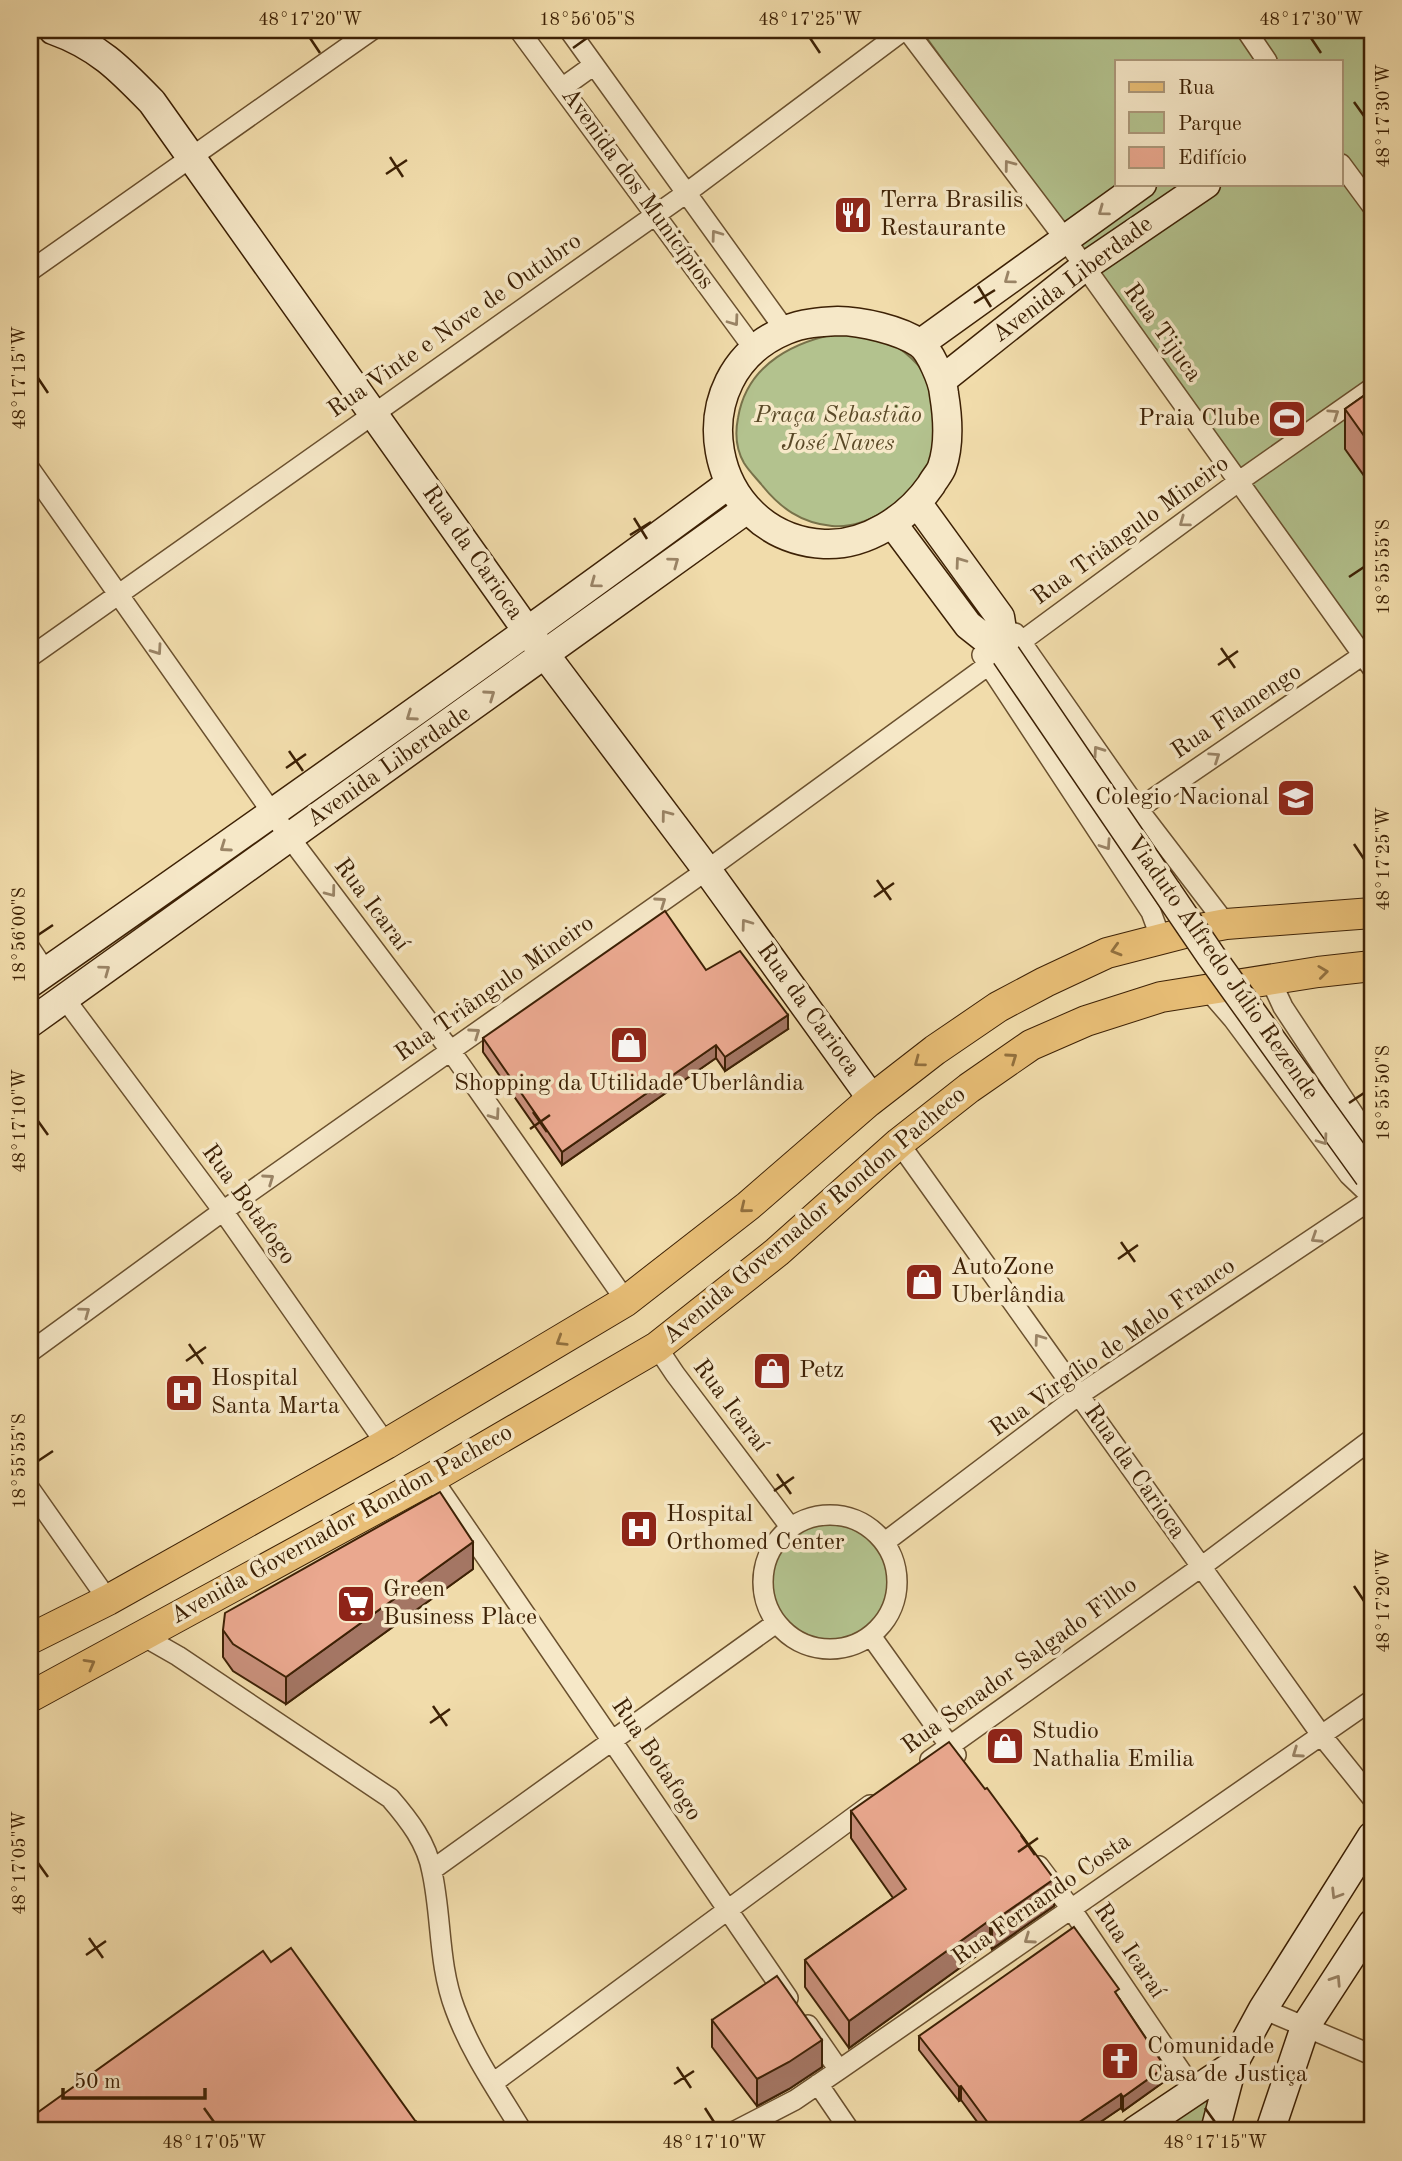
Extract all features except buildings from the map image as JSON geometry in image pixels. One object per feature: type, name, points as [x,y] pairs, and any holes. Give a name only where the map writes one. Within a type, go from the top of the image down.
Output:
[{"type":"main road","name":"Avenida Governador Rondon Pacheco","points":[[30,1639],[108,1600],[386,1444],[548,1350],[626,1301],[748,1206],[872,1099],[935,1050],[998,1007],[1107,953],[1161,939],[1226,924],[1372,913]]},
{"type":"main road","name":"Avenida Governador Rondon Pacheco","points":[[30,1697],[432,1478],[657,1347],[777,1252],[899,1143],[969,1088],[1031,1045],[1086,1021],[1161,997],[1372,966]]},
{"type":"street","name":"Rua da Carioca","points":[[53,30],[70,36],[115,63],[152,102],[528,632],[707,870],[872,1099]]},
{"type":"street","points":[[30,271],[372,30]]},
{"type":"street","name":"Avenida dos Municípios","points":[[519,30],[754,349]]},
{"type":"street","name":"Avenida dos Municípios","points":[[569,30],[785,330]]},
{"type":"street","name":"Rua Vinte e Nove de Outubro","points":[[30,657],[685,194],[906,30]]},
{"type":"street","name":"Rua Tijuca","points":[[906,30],[1065,239],[1368,662]]},
{"type":"street","points":[[1246,30],[1266,60]]},
{"type":"street","points":[[562,88],[594,65]]},
{"type":"street","points":[[1342,165],[1372,206]]},
{"type":"street","name":"Avenida Liberdade","points":[[921,344],[1139,186]]},
{"type":"street","name":"Avenida Liberdade","points":[[942,380],[1084,267],[1203,186]]},
{"type":"street","points":[[861,321],[921,344],[942,380],[949,426],[942,468],[918,504],[892,523],[854,541],[825,544],[796,539],[779,532],[747,509],[729,484],[719,456],[717,427],[722,398],[735,372],[754,349],[785,330],[811,322],[861,321]]},
{"type":"street","name":"Rua Triângulo Mineiro","points":[[30,1352],[223,1211],[707,870],[1238,482],[1372,388]]},
{"type":"street","name":"Rua Icaraí","points":[[30,469],[290,838],[450,1051],[626,1301]]},
{"type":"street","name":"Avenida Liberdade","points":[[38,977],[274,814],[729,484]]},
{"type":"street","points":[[918,504],[1000,617],[1005,654],[1128,877],[1151,912],[1161,939]]},
{"type":"street","name":"Avenida Liberdade","points":[[30,1023],[747,509]]},
{"type":"street","points":[[892,523],[968,625],[1005,654],[1138,809],[1226,924]]},
{"type":"street","name":"Viaduto Alfredo Júlio Rezende","points":[[1005,654],[1371,1188]]},
{"type":"street","name":"Rua Flamengo","points":[[1138,809],[1368,662]]},
{"type":"street","points":[[1128,877],[1140,884],[1154,884],[1171,871],[1170,851]]},
{"type":"street","points":[[30,948],[38,977]]},
{"type":"street","points":[[1270,979],[1283,1007],[1372,1142]]},
{"type":"street","points":[[1207,989],[1233,1019],[1349,1175],[1371,1188]]},
{"type":"street","name":"Rua Botafogo","points":[[65,999],[223,1211],[386,1444]]},
{"type":"street","points":[[1271,1070],[1268,1049],[1276,1035],[1288,1031],[1307,1042]]},
{"type":"street","name":"Rua da Carioca","points":[[899,1143],[1322,1736],[1372,1798]]},
{"type":"street","name":"Rua Virgílio de Melo Franco","points":[[885,1542],[1079,1395],[1371,1188]]},
{"type":"street","name":"Rua Icaraí","points":[[657,1347],[791,1528]]},
{"type":"street","name":"Rua Senador Salgado Filho","points":[[916,1771],[1201,1567],[1372,1439]]},
{"type":"street","name":"Rua Botafogo","points":[[432,1478],[614,1740],[727,1912],[839,2070]]},
{"type":"street","points":[[30,1489],[108,1600]]},
{"type":"street","points":[[830,1514],[851,1518],[870,1527],[885,1542],[895,1561],[898,1582],[895,1603],[886,1622],[871,1636],[852,1646],[831,1650],[800,1643],[776,1623],[766,1604],[762,1583],[765,1562],[775,1543],[791,1528],[810,1518],[830,1514]]},
{"type":"street","points":[[432,1870],[776,1623]]},
{"type":"street","points":[[143,1636],[178,1656],[390,1798],[412,1825],[432,1870],[440,1945],[451,1998],[479,2061],[522,2131]]},
{"type":"street","points":[[871,1636],[965,1768]]},
{"type":"street","name":"Rua Fernando Costa","points":[[735,2131],[795,2100],[1372,1700]]},
{"type":"street","points":[[493,2083],[883,1796]]},
{"type":"street","points":[[1215,2131],[1233,2066],[1263,2009],[1372,1836]]},
{"type":"street","name":"Rua Icaraí","points":[[1031,1855],[1072,1910],[1195,2092]]},
{"type":"street","points":[[1270,2131],[1305,2027],[1372,1924]]},
{"type":"street","points":[[1263,2009],[1372,2055]]},
{"type":"street","points":[[1135,2131],[1233,2066]]},
{"type":"street","points":[[818,2084],[850,2131]]},
{"type":"green space","name":"Praia Clube","points":[[921,30],[1372,30],[1372,655]]},
{"type":"green space","name":"Praça Sebastião José Naves","points":[[846,332],[871,334],[885,339],[905,353],[922,370],[929,382],[933,399],[937,444],[926,471],[907,497],[867,520],[847,526],[832,526],[801,518],[776,500],[741,458],[737,429],[743,399],[763,369],[792,348]]},
{"type":"green space","points":[[830,1515],[856,1520],[878,1534],[892,1556],[897,1582],[892,1608],[878,1630],[856,1644],[830,1649],[804,1644],[782,1630],[768,1608],[763,1582],[768,1556],[782,1534],[804,1520]]},
{"type":"green space","points":[[1225,2075],[1212,2131],[1141,2131]]},
{"type":"place","name":"Terra Brasilis Restaurante","points":[[853,215]]},
{"type":"place","name":"Praia Clube","points":[[1287,419]]},
{"type":"place","name":"Colegio Nacional","points":[[1296,798]]},
{"type":"place","name":"Shopping da Utilidade Uberlândia","points":[[629,1045]]},
{"type":"place","name":"AutoZone Uberlândia","points":[[924,1282]]},
{"type":"place","name":"Petz","points":[[772,1371]]},
{"type":"place","name":"Hospital Santa Marta","points":[[184,1393]]},
{"type":"place","name":"Hospital Orthomed Center","points":[[639,1529]]},
{"type":"place","name":"Green Business Place","points":[[356,1604]]},
{"type":"place","name":"Studio Nathalia Emilia","points":[[1005,1746]]},
{"type":"place","name":"Comunidade Casa de Justiça","points":[[1120,2061]]}]
